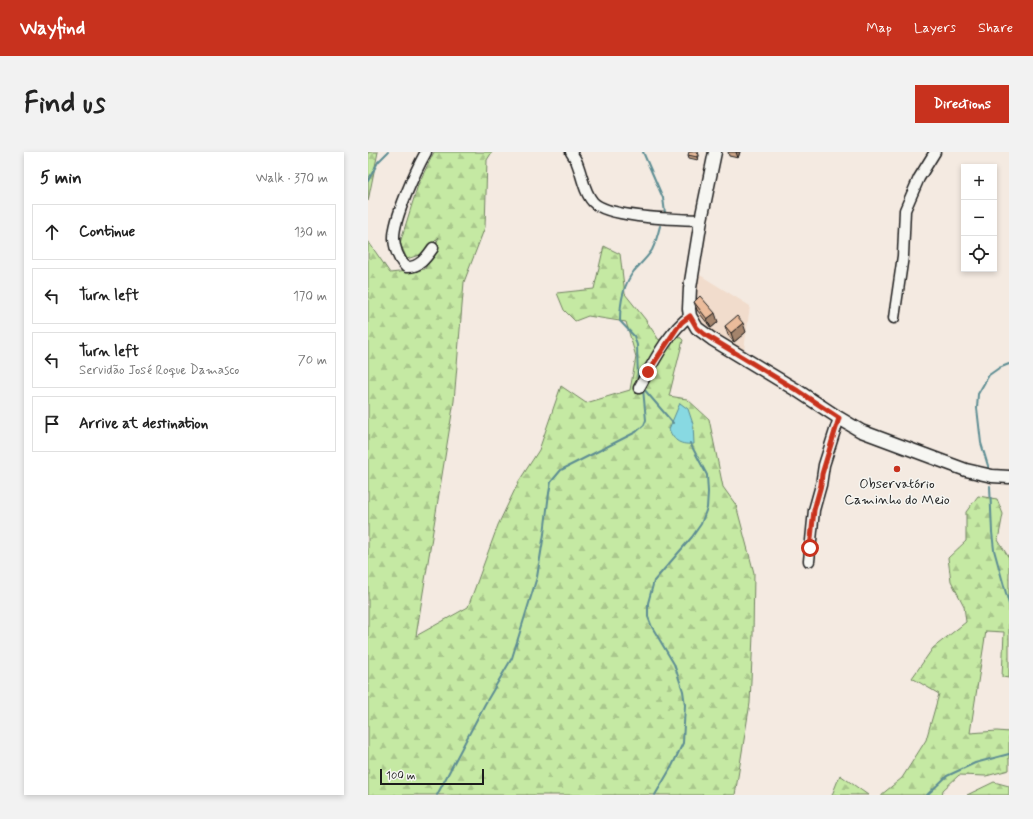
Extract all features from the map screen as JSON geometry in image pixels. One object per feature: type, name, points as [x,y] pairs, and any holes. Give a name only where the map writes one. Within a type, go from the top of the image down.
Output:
[{"type":"main road","points":[[716,152],[701,220],[690,288],[690,316],[697,328],[708,337],[798,391],[839,418],[874,437],[929,455],[960,468],[977,473],[1009,477]]},
{"type":"street","points":[[426,152],[411,181],[399,216],[394,238],[396,251],[402,263],[406,267],[412,267],[420,263],[427,257],[433,248]]},
{"type":"street","points":[[571,152],[577,162],[589,196],[600,208],[616,213],[701,220]]},
{"type":"street","points":[[894,318],[903,256],[905,210],[924,167],[935,152]]},
{"type":"street","points":[[639,388],[671,336],[682,322],[690,316]]},
{"type":"street","points":[[808,561],[814,510],[821,485],[824,465],[839,418]]},
{"type":"shaded area","points":[[700,275],[750,306],[744,350],[710,335],[697,319],[695,302],[696,287]]},
{"type":"green space","points":[[368,152],[378,152],[368,201]]},
{"type":"green space","points":[[434,152],[492,152],[487,160],[485,227],[464,282],[454,401],[416,636],[468,607],[498,525],[519,481],[539,450],[561,386],[586,403],[630,390],[636,357],[626,322],[588,316],[575,321],[564,310],[557,293],[594,289],[604,246],[620,254],[625,294],[645,319],[659,340],[672,330],[683,340],[669,396],[687,399],[709,419],[723,487],[736,505],[754,573],[750,703],[735,795],[368,795],[368,241],[390,273],[425,269],[439,237],[422,254],[407,259],[400,243],[418,185]]},
{"type":"green space","points":[[978,496],[997,499],[1003,514],[998,540],[1009,558],[1009,678],[1002,677],[1004,632],[986,631],[970,733],[997,731],[1009,732],[1009,770],[986,776],[959,775],[943,790],[942,795],[881,795],[902,778],[926,740],[939,694],[912,678],[933,648],[966,622],[964,606],[951,581],[948,558],[966,541],[966,512]]},
{"type":"green space","points":[[840,775],[868,795],[832,795]]},
{"type":"green space","points":[[994,782],[1009,786],[1009,795],[967,795]]},
{"type":"water","points":[[680,403],[688,409],[693,424],[694,444],[678,442],[673,437],[669,429]]},
{"type":"building","points":[[689,152],[698,152],[697,157],[688,155]]},
{"type":"building","points":[[700,296],[715,313],[707,319],[694,302]]},
{"type":"building","points":[[737,316],[743,323],[731,333],[725,326]]},
{"type":"waterway","points":[[368,181],[378,162],[388,152]]},
{"type":"waterway","points":[[643,152],[663,198],[665,213]]},
{"type":"waterway","points":[[638,380],[637,345],[634,336],[620,321],[621,308],[627,282],[630,276],[652,250],[660,226]]},
{"type":"waterway","points":[[989,469],[981,443],[977,408],[978,394],[989,375],[999,368],[1009,364]]},
{"type":"waterway","points":[[643,388],[673,423]]},
{"type":"waterway","points":[[437,795],[485,704],[512,658],[537,577],[551,482],[561,470],[636,432],[644,425],[646,420],[643,389]]},
{"type":"waterway","points":[[655,795],[672,766],[683,743],[685,705],[683,691],[674,664],[652,627],[648,617],[648,603],[654,581],[692,537],[701,524],[707,508],[707,475],[690,443]]},
{"type":"waterway","points":[[990,486],[994,550],[1009,604]]},
{"type":"waterway","points":[[927,795],[947,776],[975,763],[1009,754]]},
{"type":"place","name":"Observatório Caminho do Meio","points":[[897,469]]},
{"type":"route","points":[[648,372],[677,328],[690,316],[697,328],[704,334],[818,403],[839,418],[822,474],[821,485],[814,510],[810,548]]}]
